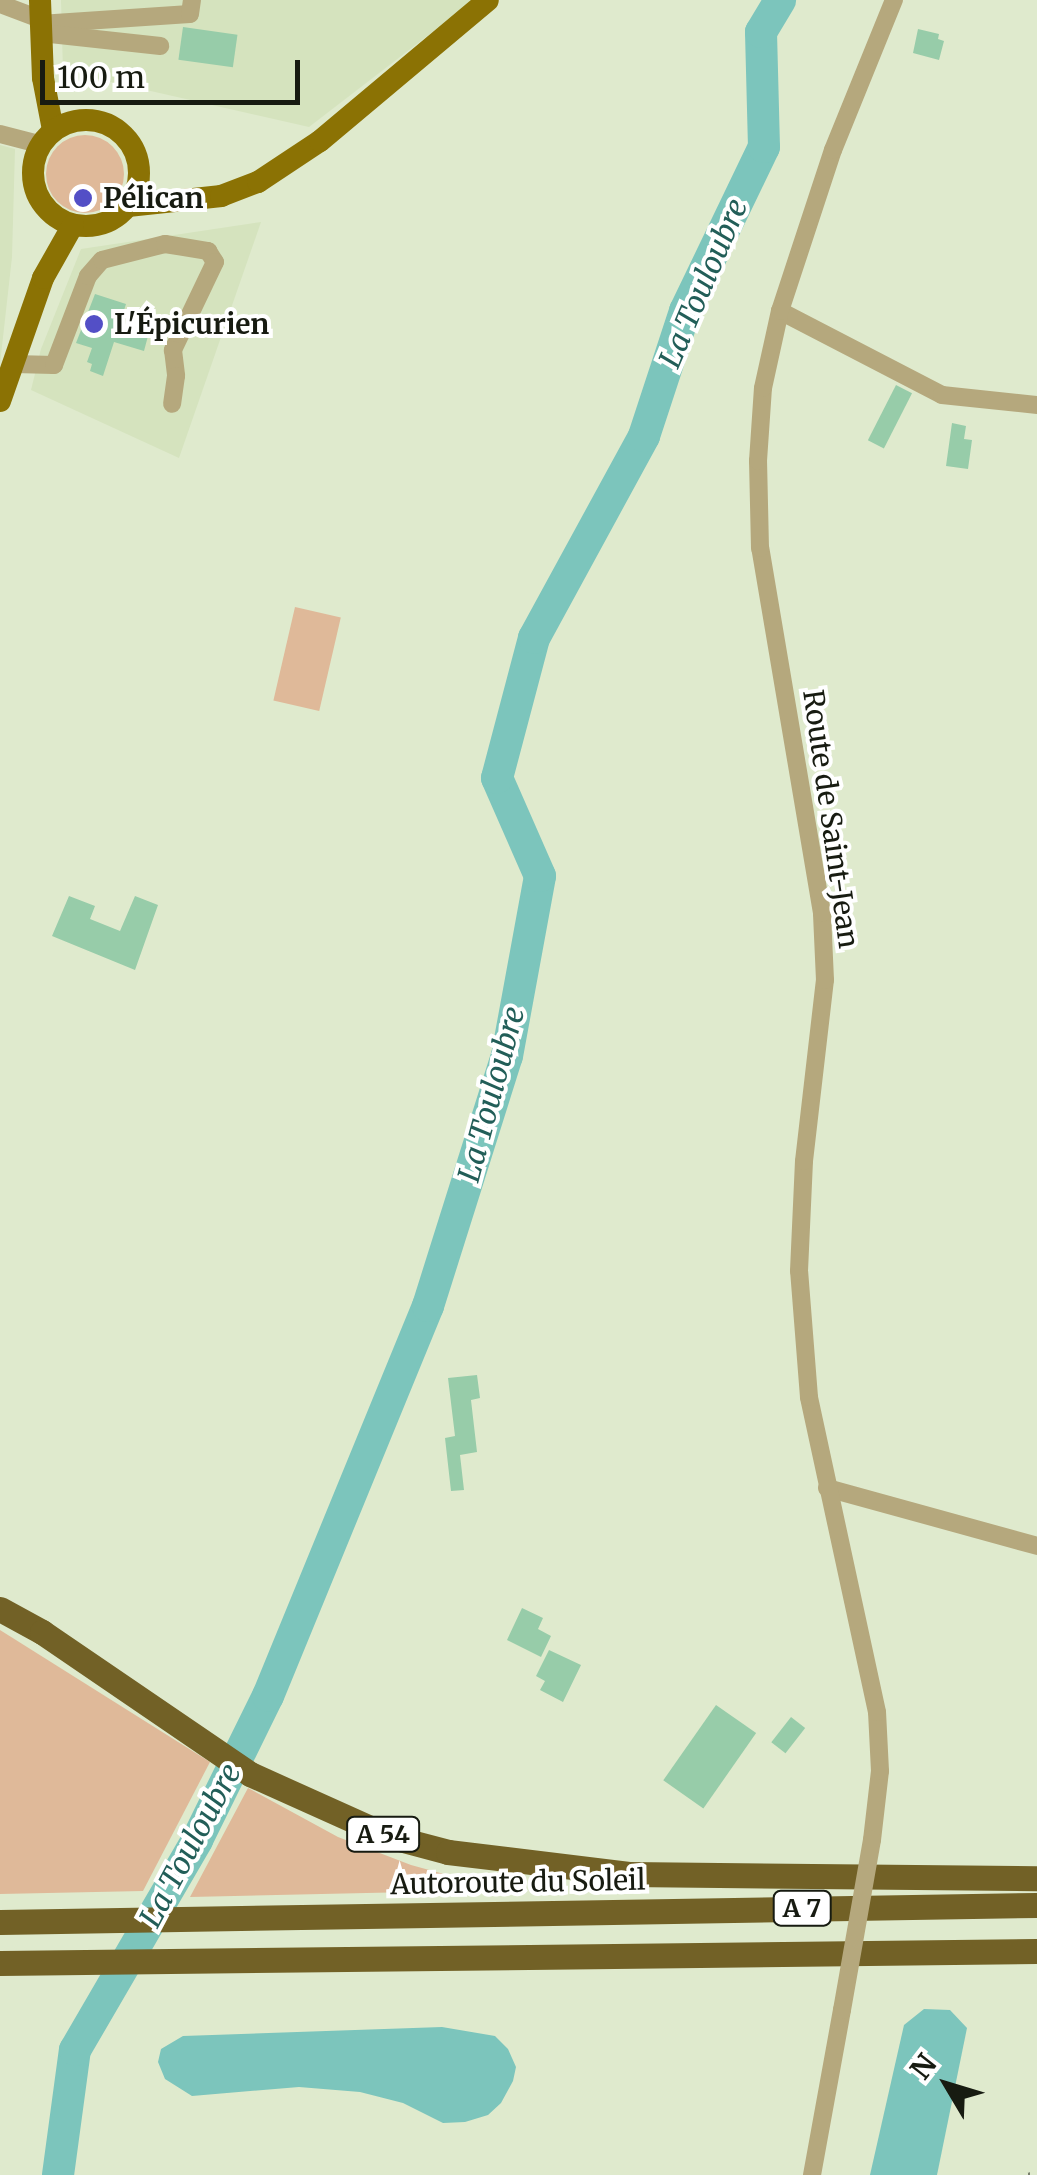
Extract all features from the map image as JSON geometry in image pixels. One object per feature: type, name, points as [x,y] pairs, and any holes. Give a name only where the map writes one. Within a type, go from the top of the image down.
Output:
[{"type":"highway","name":"A 54","points":[[0,1609],[42,1632],[250,1774],[388,1836],[448,1852],[629,1874],[1037,1878]]},
{"type":"highway","name":"Autoroute du Soleil","points":[[0,1922],[1037,1905]]},
{"type":"highway","name":"A 7","points":[[0,1963],[1037,1950]]},
{"type":"highway","points":[[0,1976],[90,1962]]},
{"type":"main road","points":[[47,210],[73,225],[103,223],[128,206],[221,196],[258,182],[289,162],[488,0]]},
{"type":"main road","points":[[40,19],[46,137],[32,178],[47,210],[43,278]]},
{"type":"main road","points":[[43,78],[86,119],[103,122],[131,143],[139,177],[128,206]]},
{"type":"main road","points":[[46,137],[86,119]]},
{"type":"main road","points":[[139,177],[182,203]]},
{"type":"main road","points":[[0,401],[43,278],[73,225]]},
{"type":"street","points":[[40,19],[190,14],[192,0]]},
{"type":"street","name":"Route de Saint-Jean","points":[[812,2175],[872,1840],[880,1771],[877,1712],[809,1397],[799,1271],[804,1161],[825,980],[822,913],[760,548],[758,461],[763,388],[780,311],[833,150],[894,0]]},
{"type":"street","points":[[0,4],[40,19],[160,46]]},
{"type":"street","points":[[0,134],[46,137]]},
{"type":"street","points":[[14,364],[54,365],[88,276],[102,260],[165,244],[208,251],[215,262],[173,350],[176,376],[172,404]]},
{"type":"street","points":[[780,311],[942,395],[1037,405]]},
{"type":"street","points":[[827,1488],[1037,1546]]},
{"type":"path","points":[[1028,2175],[1037,2172]]},
{"type":"shaded area","points":[[61,0],[474,0],[309,127],[63,71]]},
{"type":"shaded area","points":[[85,135],[113,146],[124,174],[113,202],[85,213],[57,202],[46,174],[57,146]]},
{"type":"shaded area","points":[[0,145],[15,149],[12,257],[0,364]]},
{"type":"shaded area","points":[[261,222],[179,458],[31,390],[41,349],[81,249]]},
{"type":"shaded area","points":[[295,607],[341,618],[319,711],[273,701]]},
{"type":"shaded area","points":[[0,1630],[210,1762],[143,1891],[0,1894]]},
{"type":"shaded area","points":[[248,1788],[338,1837],[411,1865],[502,1890],[190,1897]]},
{"type":"water","points":[[924,2009],[950,2010],[967,2028],[937,2175],[870,2175],[904,2025]]},
{"type":"water","points":[[442,2027],[495,2036],[508,2049],[516,2067],[513,2081],[501,2103],[488,2115],[443,2123],[403,2103],[360,2092],[299,2087],[192,2096],[165,2079],[158,2062],[161,2049],[183,2036]]},
{"type":"building","points":[[183,27],[237,35],[233,67],[178,60]]},
{"type":"building","points":[[918,29],[939,34],[938,39],[944,41],[939,60],[913,53]]},
{"type":"building","points":[[95,294],[126,304],[119,326],[148,336],[144,351],[114,342],[103,376],[90,371],[92,364],[87,362],[92,348],[76,343]]},
{"type":"building","points":[[896,385],[912,393],[884,448],[868,440]]},
{"type":"building","points":[[952,423],[966,426],[964,439],[972,440],[968,469],[946,466]]},
{"type":"building","points":[[69,896],[95,906],[90,919],[120,931],[135,896],[158,905],[135,970],[52,936]]},
{"type":"building","points":[[477,1375],[480,1398],[471,1400],[477,1452],[460,1455],[464,1490],[451,1491],[445,1438],[455,1436],[448,1378]]},
{"type":"building","points":[[522,1608],[543,1618],[538,1629],[551,1636],[541,1657],[507,1640]]},
{"type":"building","points":[[549,1650],[581,1665],[563,1702],[540,1690],[545,1681],[536,1676]]},
{"type":"building","points":[[716,1705],[756,1733],[703,1808],[663,1780]]},
{"type":"building","points":[[791,1717],[805,1728],[785,1753],[771,1742]]},
{"type":"waterway","name":"La Touloubre","points":[[58,2175],[75,2050],[197,1840],[268,1696],[428,1306],[507,1056],[540,876],[497,778],[534,638],[644,436],[685,311],[764,147],[761,32],[780,0]]},
{"type":"place","name":"Pélican","points":[[83,198]]},
{"type":"place","name":"L'Épicurien","points":[[94,324]]}]
